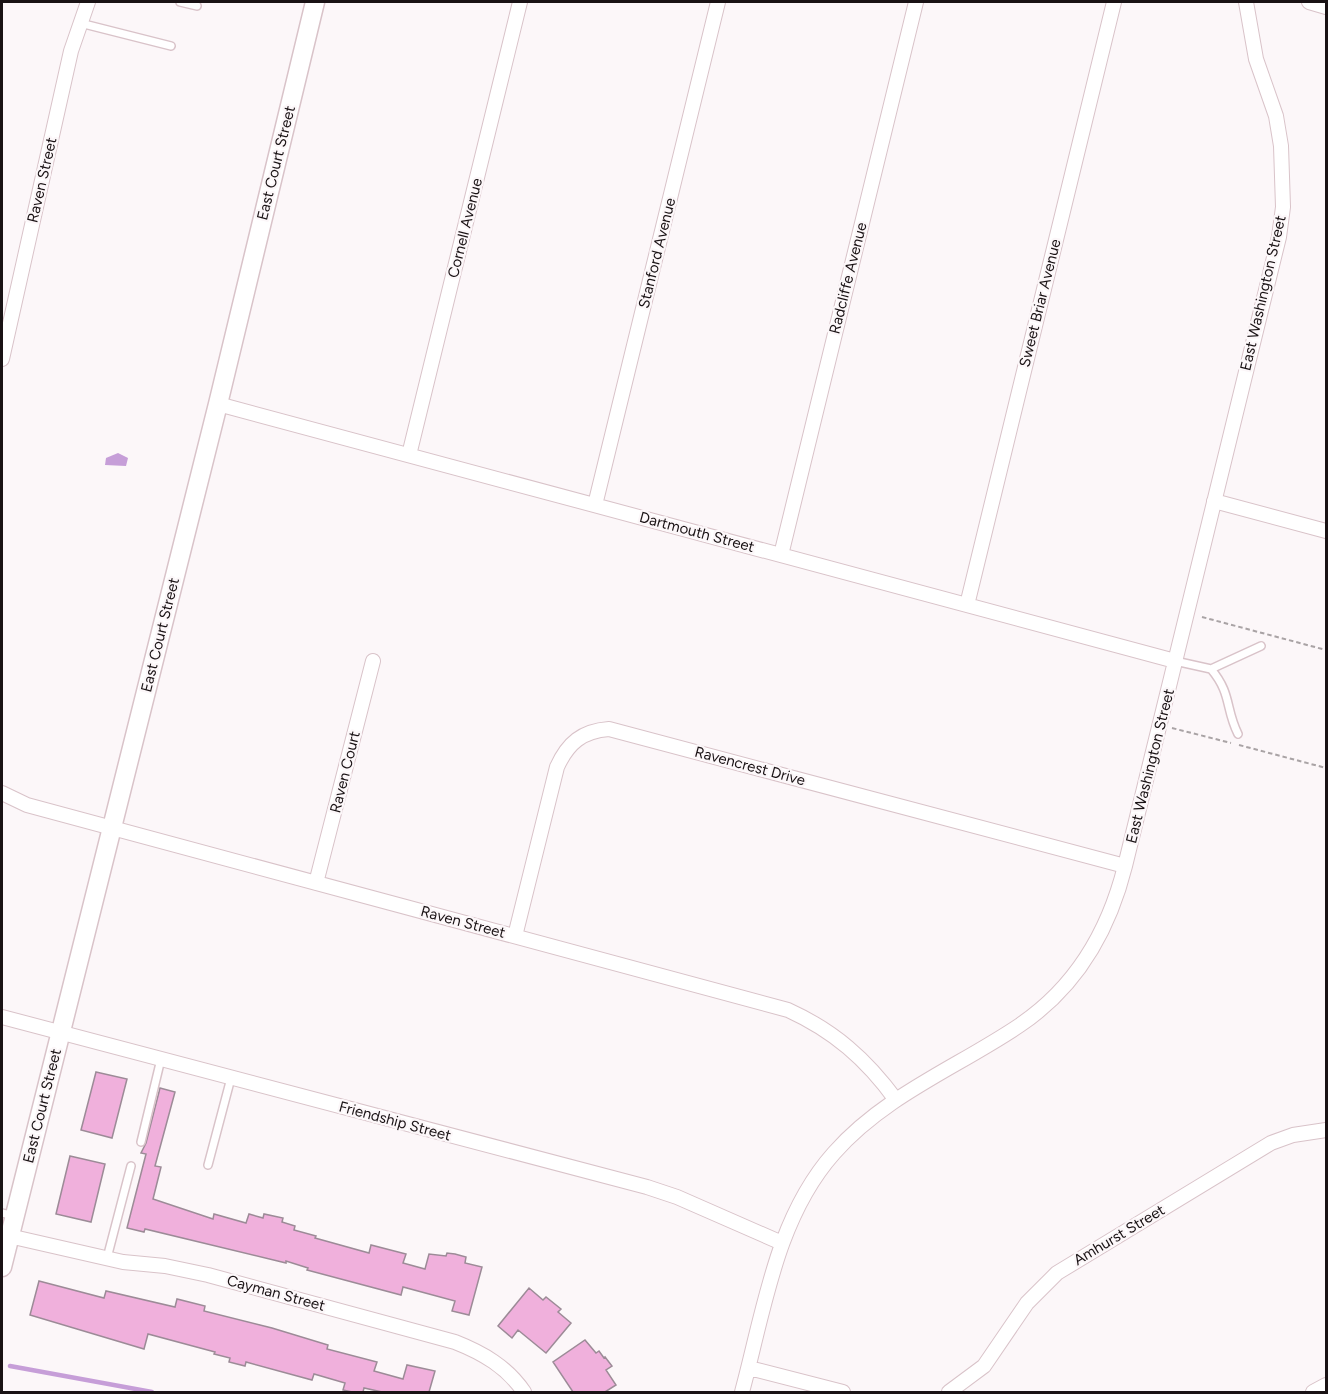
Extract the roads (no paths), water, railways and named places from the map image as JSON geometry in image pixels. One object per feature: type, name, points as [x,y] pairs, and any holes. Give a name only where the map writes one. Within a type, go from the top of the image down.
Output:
[{"type":"street","name":"Raven Street","points":[[2,359],[71,51],[88,2]]},
{"type":"street","name":"East Court Street","points":[[2,1267],[9,1236],[8,1215],[60,1032],[112,828],[315,2]]},
{"type":"street","name":"Cornell Avenue","points":[[410,455],[520,2]]},
{"type":"street","name":"Stanford Avenue","points":[[595,505],[718,2]]},
{"type":"street","name":"Radcliffe Avenue","points":[[781,555],[916,2]]},
{"type":"street","name":"Sweet Briar Avenue","points":[[968,604],[1113,2]]},
{"type":"street","name":"East Washington Street","points":[[742,1392],[782,1244],[801,1201],[833,1155],[859,1128],[896,1100],[1021,1025],[1065,986],[1091,952],[1106,924],[1125,866],[1279,237],[1284,176],[1278,126],[1268,87],[1256,59],[1246,2]]},
{"type":"street","points":[[1309,2],[1326,7]]},
{"type":"street","name":"Dartmouth Street","points":[[218,404],[1175,661]]},
{"type":"street","points":[[1214,501],[1326,531]]},
{"type":"street","name":"Raven Court","points":[[316,883],[373,661]]},
{"type":"street","name":"Ravencrest Drive","points":[[515,936],[557,767],[573,742],[595,730],[609,729],[1125,866]]},
{"type":"street","name":"Raven Street","points":[[2,793],[27,805],[788,1010],[833,1034],[856,1053],[896,1100]]},
{"type":"street","name":"Friendship Street","points":[[2,1017],[657,1190],[782,1244]]},
{"type":"street","name":"Amhurst Street","points":[[949,1392],[970,1387],[1027,1303],[1057,1273],[1270,1143],[1293,1135],[1326,1130]]},
{"type":"street","name":"Cayman Street","points":[[9,1236],[107,1258],[208,1275],[455,1341],[492,1359],[509,1373],[524,1392]]},
{"type":"street","points":[[749,1368],[843,1392]]},
{"type":"street","points":[[1313,1392],[1326,1385]]},
{"type":"lane","points":[[180,2],[197,6]]},
{"type":"lane","points":[[80,23],[171,46]]},
{"type":"lane","points":[[1175,661],[1211,669],[1261,646]]},
{"type":"lane","points":[[1211,669],[1226,690],[1232,722],[1238,734]]},
{"type":"lane","points":[[141,1142],[161,1059]]},
{"type":"lane","points":[[208,1165],[231,1078]]},
{"type":"lane","points":[[107,1258],[131,1166]]},
{"type":"waterway","points":[[10,1366],[152,1392]]}]
